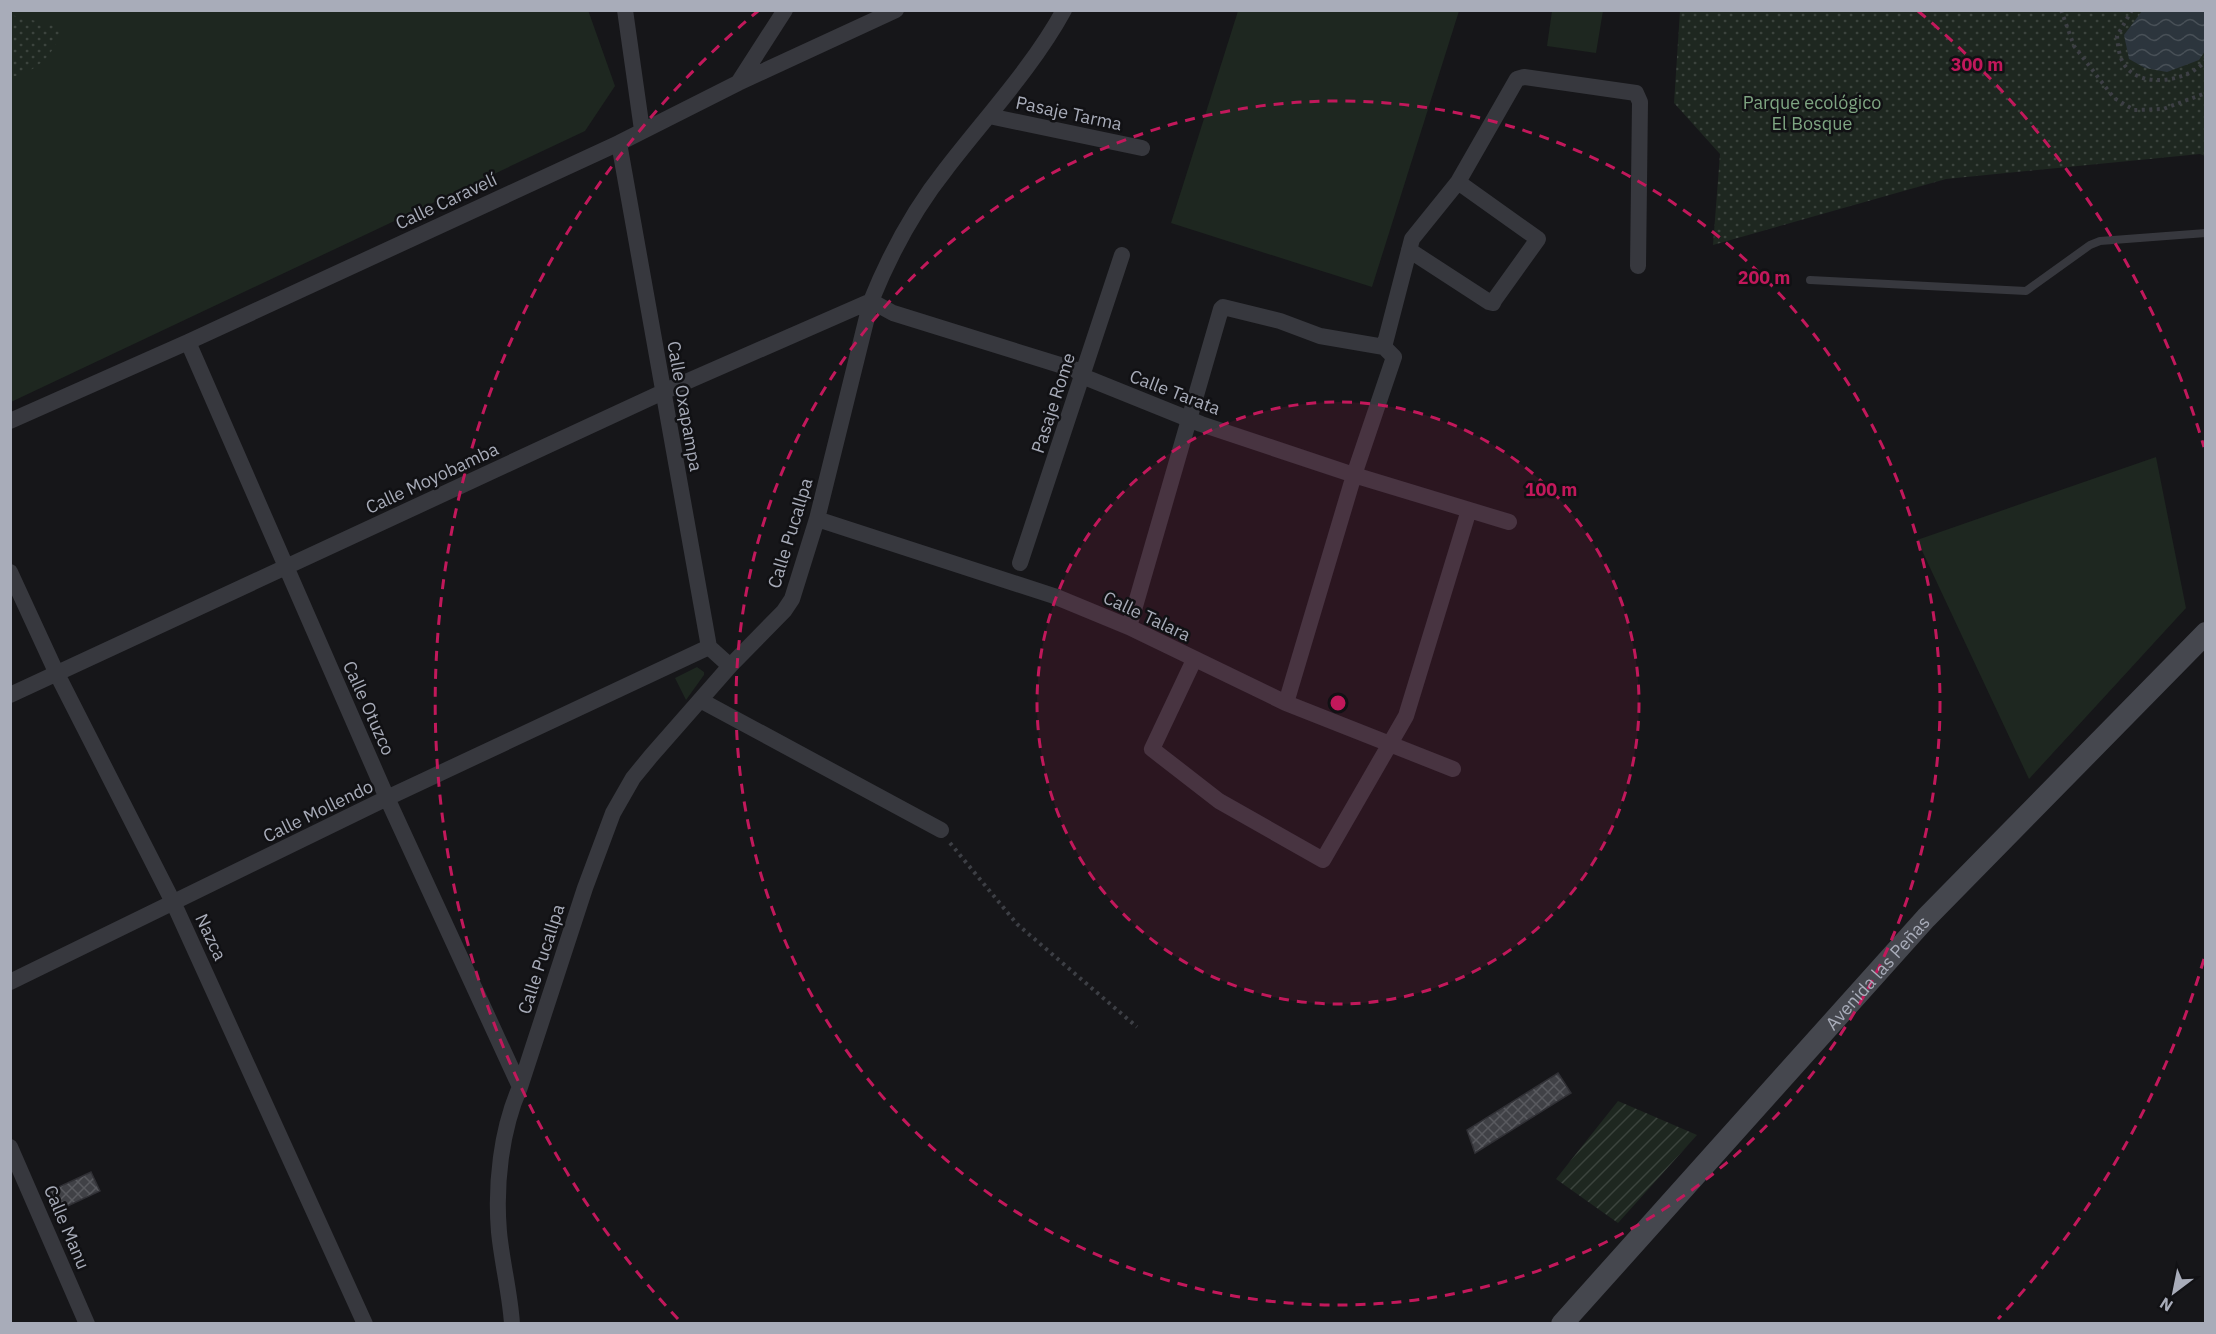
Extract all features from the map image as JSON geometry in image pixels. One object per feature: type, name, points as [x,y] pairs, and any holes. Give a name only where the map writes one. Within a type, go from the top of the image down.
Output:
[{"type":"street","points":[[625,10],[642,130]]},
{"type":"street","points":[[738,83],[785,10]]},
{"type":"street","name":"Calle Caravelí","points":[[10,421],[188,342],[619,143],[738,83],[896,10]]},
{"type":"street","name":"Calle Pucallpa","points":[[512,1323],[499,1233],[498,1201],[511,1108],[520,1087],[585,888],[613,813],[633,778],[730,666],[784,611],[792,599],[817,519],[871,300],[894,251],[916,212],[944,171],[1054,29],[1064,10]]},
{"type":"street","points":[[1384,347],[1412,239],[1458,182],[1517,79],[1524,77],[1636,93],[1640,102],[1638,266]]},
{"type":"street","name":"Pasaje Tarma","points":[[988,116],[1142,148]]},
{"type":"street","name":"Calle Oxapampa","points":[[619,143],[709,648]]},
{"type":"street","points":[[1409,250],[1493,303],[1538,239],[1537,236],[1458,182]]},
{"type":"street","name":"Pasaje Rome","points":[[1020,563],[1122,255]]},
{"type":"street","name":"Calle Tarata","points":[[871,300],[893,313],[1076,370],[1082,376],[1189,420],[1354,475],[1509,522]]},
{"type":"street","name":"Calle Moyobamba","points":[[10,695],[663,392],[871,300]]},
{"type":"street","points":[[1129,627],[1221,309],[1223,307],[1280,321],[1320,336],[1384,347],[1394,357],[1354,475],[1286,703]]},
{"type":"street","name":"Calle Otuzco","points":[[188,342],[387,798],[520,1087]]},
{"type":"street","points":[[1194,660],[1152,749],[1219,801],[1323,860],[1406,716],[1469,510]]},
{"type":"street","name":"Calle Talara","points":[[817,519],[1054,596],[1129,627],[1286,703],[1453,769]]},
{"type":"street","name":"Nazca","points":[[10,572],[57,674],[174,904],[365,1323]]},
{"type":"street","name":"Avenida las Peñas","points":[[1562,1323],[1926,918],[2205,633]]},
{"type":"street","points":[[709,648],[730,666]]},
{"type":"street","name":"Calle Mollendo","points":[[10,982],[174,904],[387,798],[709,648]]},
{"type":"street","points":[[700,700],[941,830]]},
{"type":"street","name":"Calle Manu","points":[[10,1147],[87,1323]]},
{"type":"lane","points":[[1810,280],[2026,291],[2090,245],[2100,241],[2205,233]]},
{"type":"path","points":[[2061,10],[2074,46],[2114,98],[2134,110],[2163,110],[2205,93]]},
{"type":"path","points":[[2132,10],[2116,36],[2120,55],[2126,67],[2136,76],[2164,81],[2180,77],[2200,67],[2205,60]]},
{"type":"path","points":[[941,830],[1017,924],[1137,1027]]},
{"type":"green space","points":[[588,10],[615,86],[585,131],[11,402],[11,11]]},
{"type":"green space","points":[[1238,11],[1459,11],[1372,287],[1171,223]]},
{"type":"green space","points":[[1552,11],[1603,11],[1596,53],[1547,46]]},
{"type":"green space","name":"Parque ecológico El Bosque","points":[[1680,11],[2205,11],[2205,156],[2200,154],[1946,179],[1713,245],[1720,154],[1674,103]]},
{"type":"green space","points":[[11,15],[61,27],[55,46],[44,60],[29,71],[11,77]]},
{"type":"green space","points":[[2156,457],[2186,608],[2029,779],[1917,540]]},
{"type":"green space","points":[[697,667],[704,672],[704,675],[686,700],[675,678]]},
{"type":"green space","points":[[1618,1101],[1697,1135],[1618,1223],[1556,1179]]},
{"type":"water","points":[[2142,11],[2205,11],[2205,51],[2199,60],[2167,72],[2145,68],[2129,59],[2124,35]]},
{"type":"building","points":[[1558,1073],[1571,1093],[1475,1153],[1467,1130]]},
{"type":"building","points":[[91,1172],[100,1191],[59,1210],[50,1191]]}]
